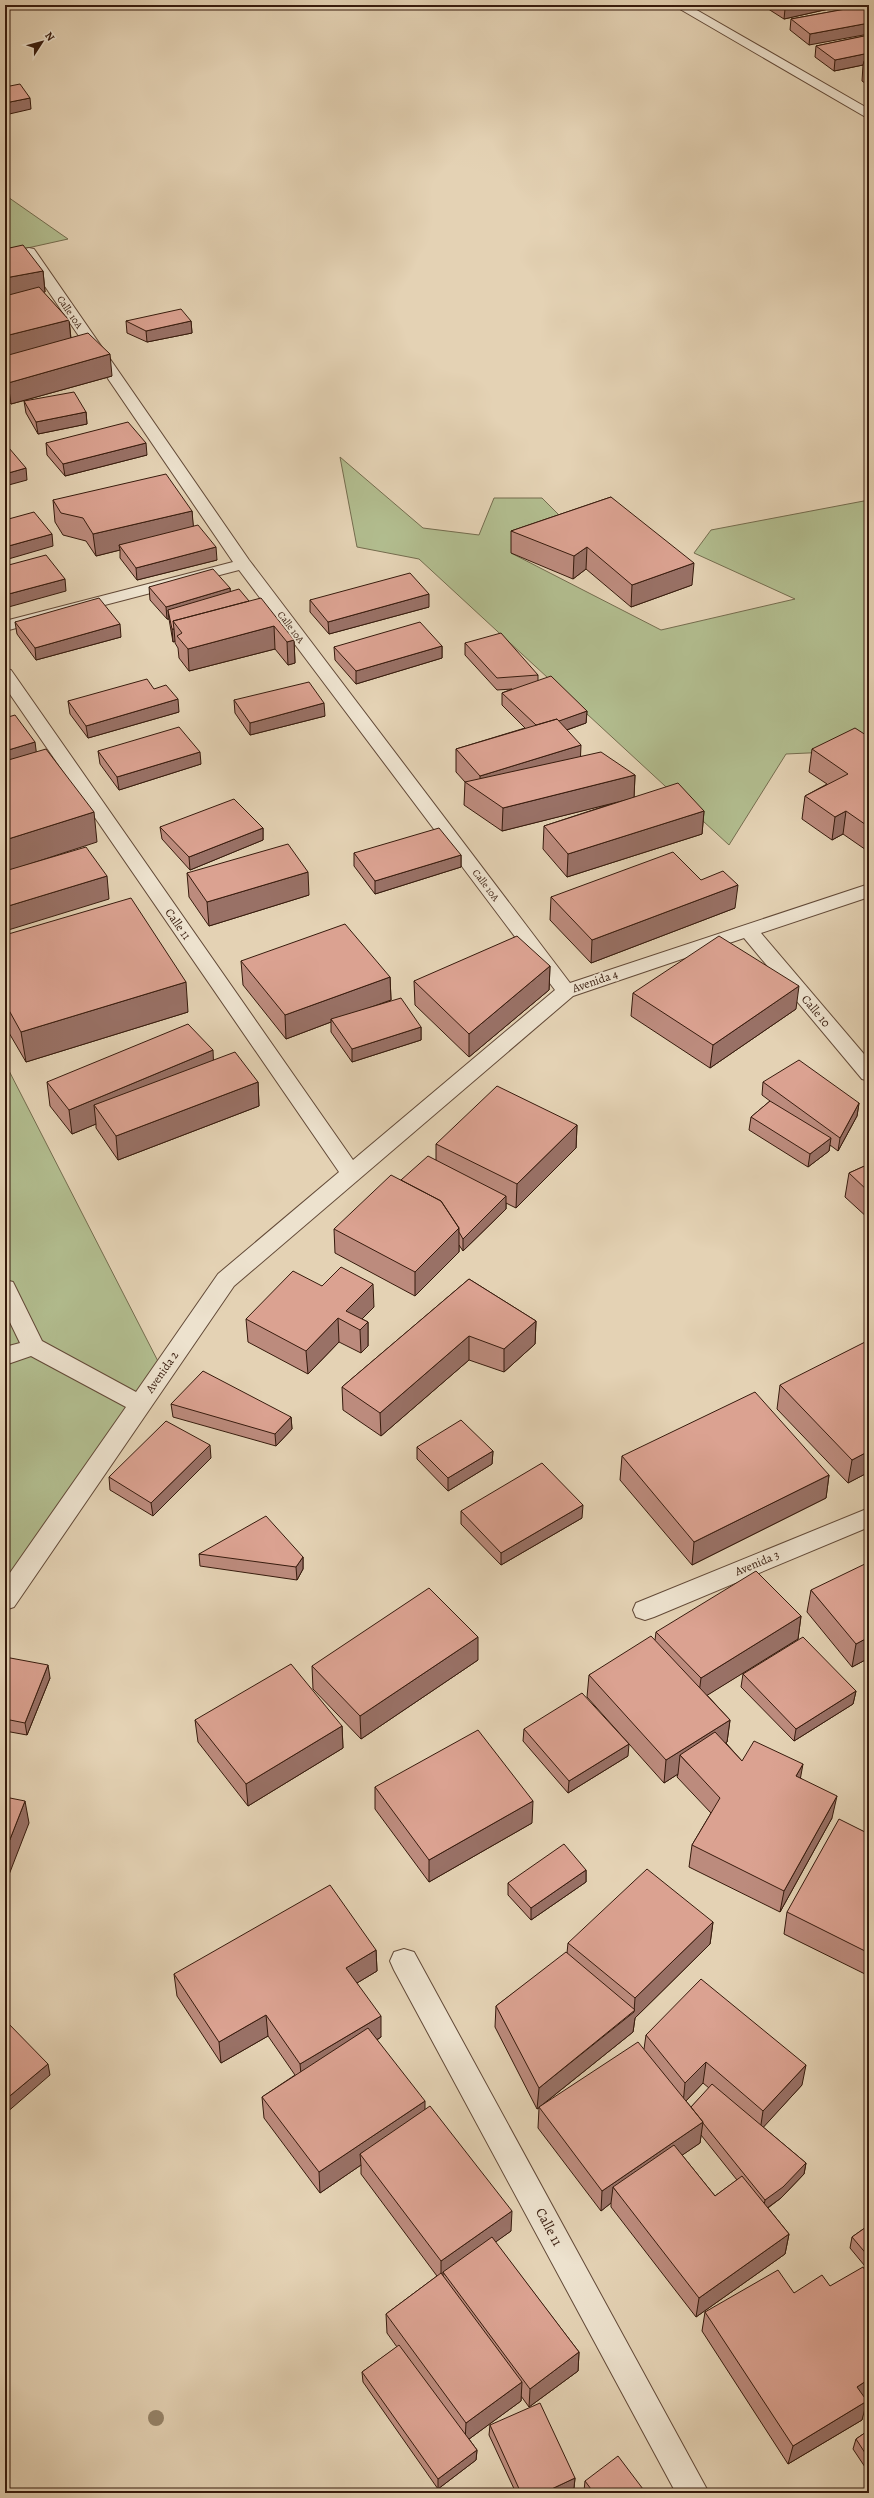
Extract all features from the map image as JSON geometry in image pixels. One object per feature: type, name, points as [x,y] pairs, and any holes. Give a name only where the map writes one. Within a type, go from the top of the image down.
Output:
[{"type":"street","points":[[679,5],[869,115]]},
{"type":"street","name":"Calle 10A","points":[[5,257],[29,252],[243,564],[566,991]]},
{"type":"street","points":[[5,626],[243,564]]},
{"type":"street","name":"Calle 11","points":[[5,674],[352,1174]]},
{"type":"street","name":"Avenida 4","points":[[352,1174],[566,991],[869,890]]},
{"type":"street","name":"Calle 10","points":[[748,930],[869,1074]]},
{"type":"street","name":"Avenida 2","points":[[5,1600],[226,1280],[352,1174]]},
{"type":"street","points":[[5,1288],[33,1347],[140,1404]]},
{"type":"street","points":[[5,1356],[33,1347]]},
{"type":"street","name":"Avenida 3","points":[[645,1610],[869,1516]]},
{"type":"street","name":"Calle 11","points":[[404,1961],[693,2493]]},
{"type":"green space","points":[[5,195],[68,239],[5,253]]},
{"type":"green space","points":[[340,457],[423,528],[479,535],[494,498],[542,498],[564,520],[511,553],[661,630],[795,599],[694,553],[711,530],[869,500],[869,752],[852,751],[786,754],[729,845],[419,559],[357,547]]},
{"type":"green space","points":[[5,1063],[163,1371],[5,1600]]},
{"type":"building","points":[[779,5],[801,5],[785,9]]},
{"type":"building","points":[[862,6],[869,12],[869,23],[810,34],[791,19]]},
{"type":"building","points":[[869,35],[869,53],[835,60],[816,46]]},
{"type":"building","points":[[869,60],[869,65],[864,61]]},
{"type":"building","points":[[20,84],[30,98],[5,103],[5,87]]},
{"type":"building","points":[[23,245],[43,271],[5,278],[5,249]]},
{"type":"building","points":[[39,287],[69,320],[5,336],[5,296]]},
{"type":"building","points":[[181,309],[191,321],[146,331],[126,321]]},
{"type":"building","points":[[88,333],[110,354],[8,383],[5,379],[5,356]]},
{"type":"building","points":[[74,392],[86,412],[36,422],[24,401]]},
{"type":"building","points":[[128,422],[146,443],[63,464],[46,443]]},
{"type":"building","points":[[9,448],[26,468],[5,474],[5,449]]},
{"type":"building","points":[[166,474],[192,511],[93,534],[83,518],[61,513],[53,500]]},
{"type":"building","points":[[611,497],[694,563],[632,585],[587,547],[574,556],[511,531]]},
{"type":"building","points":[[34,512],[52,534],[5,547],[5,520]]},
{"type":"building","points":[[198,525],[216,547],[136,568],[119,545]]},
{"type":"building","points":[[46,555],[65,579],[5,595],[5,566]]},
{"type":"building","points":[[213,569],[230,588],[166,607],[149,587]]},
{"type":"building","points":[[410,573],[429,594],[328,622],[310,600]]},
{"type":"building","points":[[239,589],[249,601],[173,621],[174,629],[172,629],[168,610]]},
{"type":"building","points":[[99,598],[120,624],[35,648],[15,622]]},
{"type":"building","points":[[261,598],[294,640],[287,642],[274,626],[188,649],[177,636],[182,633],[173,621]]},
{"type":"building","points":[[420,622],[442,646],[356,671],[334,647]]},
{"type":"building","points":[[501,633],[538,675],[497,678],[465,643]]},
{"type":"building","points":[[551,676],[587,711],[559,721],[557,719],[536,725],[502,693]]},
{"type":"building","points":[[147,679],[154,689],[166,685],[178,699],[86,726],[68,701]]},
{"type":"building","points":[[309,682],[324,703],[250,723],[234,700]]},
{"type":"building","points":[[15,715],[35,742],[5,751],[5,718]]},
{"type":"building","points":[[557,719],[581,745],[480,776],[456,749]]},
{"type":"building","points":[[179,727],[200,752],[117,777],[98,751]]},
{"type":"building","points":[[855,728],[869,737],[869,827],[846,811],[835,817],[805,796],[848,774],[812,749]]},
{"type":"building","points":[[46,749],[94,812],[5,840],[5,761]]},
{"type":"building","points":[[601,752],[635,775],[503,808],[465,782]]},
{"type":"building","points":[[678,783],[704,811],[568,854],[544,826]]},
{"type":"building","points":[[234,799],[263,828],[189,857],[160,827]]},
{"type":"building","points":[[439,828],[461,855],[375,881],[354,853]]},
{"type":"building","points":[[288,844],[308,872],[207,902],[187,873]]},
{"type":"building","points":[[86,847],[107,876],[5,907],[5,871]]},
{"type":"building","points":[[673,852],[701,880],[723,871],[738,885],[592,940],[551,897]]},
{"type":"building","points":[[131,898],[186,982],[21,1032],[5,1003],[5,935]]},
{"type":"building","points":[[345,924],[390,977],[285,1015],[241,961]]},
{"type":"building","points":[[517,936],[550,966],[469,1034],[414,981]]},
{"type":"building","points":[[719,936],[799,986],[713,1045],[633,993]]},
{"type":"building","points":[[401,998],[421,1027],[352,1049],[331,1019]]},
{"type":"building","points":[[188,1024],[213,1050],[69,1110],[47,1082]]},
{"type":"building","points":[[235,1052],[258,1082],[116,1136],[94,1105]]},
{"type":"building","points":[[799,1060],[859,1103],[840,1138],[763,1082]]},
{"type":"building","points":[[497,1086],[577,1125],[517,1184],[436,1144]]},
{"type":"building","points":[[770,1101],[831,1138],[810,1154],[751,1117]]},
{"type":"building","points":[[428,1156],[506,1196],[463,1239],[459,1232],[459,1228],[441,1201],[401,1180]]},
{"type":"building","points":[[869,1164],[869,1192],[849,1173]]},
{"type":"building","points":[[391,1175],[441,1201],[459,1228],[415,1272],[334,1229]]},
{"type":"building","points":[[341,1267],[373,1284],[346,1311],[368,1322],[360,1330],[338,1318],[306,1351],[246,1319],[293,1271],[322,1286]]},
{"type":"building","points":[[469,1279],[536,1321],[504,1349],[469,1336],[380,1413],[342,1387]]},
{"type":"building","points":[[869,1340],[869,1451],[852,1460],[780,1385]]},
{"type":"building","points":[[203,1371],[291,1417],[275,1434],[171,1404]]},
{"type":"building","points":[[755,1392],[829,1475],[694,1542],[622,1456]]},
{"type":"building","points":[[461,1420],[493,1451],[448,1478],[417,1447]]},
{"type":"building","points":[[166,1421],[210,1445],[151,1503],[109,1477]]},
{"type":"building","points":[[542,1463],[583,1505],[501,1553],[461,1511]]},
{"type":"building","points":[[266,1516],[303,1557],[296,1567],[199,1554]]},
{"type":"building","points":[[869,1562],[869,1637],[856,1644],[811,1590]]},
{"type":"building","points":[[756,1571],[801,1616],[701,1678],[656,1632]]},
{"type":"building","points":[[429,1588],[478,1637],[360,1716],[312,1666]]},
{"type":"building","points":[[651,1636],[730,1720],[666,1760],[589,1675]]},
{"type":"building","points":[[803,1637],[856,1691],[796,1729],[743,1674]]},
{"type":"building","points":[[5,1657],[48,1665],[25,1723],[5,1719]]},
{"type":"building","points":[[291,1664],[342,1726],[246,1784],[195,1720]]},
{"type":"building","points":[[582,1693],[629,1744],[569,1781],[524,1729]]},
{"type":"building","points":[[478,1730],[533,1801],[429,1860],[375,1787]]},
{"type":"building","points":[[715,1732],[742,1761],[754,1741],[803,1764],[796,1776],[837,1796],[784,1891],[692,1845],[720,1798],[680,1755]]},
{"type":"building","points":[[5,1797],[25,1801],[5,1852]]},
{"type":"building","points":[[839,1819],[869,1834],[869,1953],[787,1912]]},
{"type":"building","points":[[564,1844],[586,1870],[531,1908],[508,1883]]},
{"type":"building","points":[[647,1869],[713,1922],[635,1998],[568,1943]]},
{"type":"building","points":[[330,1885],[376,1950],[346,1968],[381,2016],[300,2064],[266,2015],[219,2042],[174,1974]]},
{"type":"building","points":[[566,1952],[635,2010],[539,2088],[496,2006]]},
{"type":"building","points":[[701,1979],[806,2065],[763,2111],[706,2062],[685,2083],[646,2035]]},
{"type":"building","points":[[5,2020],[48,2064],[5,2100]]},
{"type":"building","points":[[368,2028],[425,2101],[319,2172],[262,2097]]},
{"type":"building","points":[[638,2042],[703,2122],[602,2191],[539,2107]]},
{"type":"building","points":[[712,2084],[806,2163],[783,2187],[765,2200],[691,2107]]},
{"type":"building","points":[[430,2106],[512,2211],[441,2261],[360,2154]]},
{"type":"building","points":[[674,2145],[715,2196],[742,2176],[789,2234],[699,2298],[613,2187]]},
{"type":"building","points":[[869,2225],[869,2257],[852,2237]]},
{"type":"building","points":[[492,2237],[579,2352],[530,2389],[443,2272]]},
{"type":"building","points":[[863,2267],[869,2276],[869,2379],[857,2387],[867,2401],[793,2446],[705,2312],[778,2270],[794,2293],[822,2275],[830,2286]]},
{"type":"building","points":[[441,2273],[522,2382],[466,2423],[386,2314]]},
{"type":"building","points":[[399,2345],[477,2450],[438,2479],[362,2372]]},
{"type":"building","points":[[540,2403],[575,2478],[543,2493],[521,2493],[490,2425]]},
{"type":"building","points":[[869,2430],[869,2459],[856,2439]]},
{"type":"building","points":[[618,2456],[646,2493],[594,2493],[585,2481]]}]
